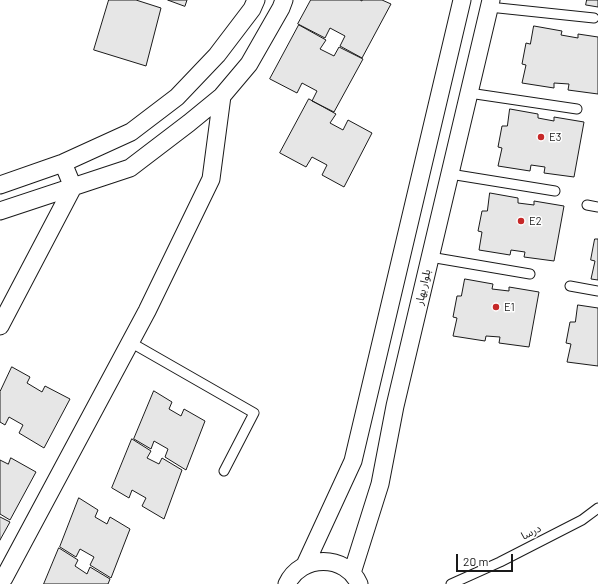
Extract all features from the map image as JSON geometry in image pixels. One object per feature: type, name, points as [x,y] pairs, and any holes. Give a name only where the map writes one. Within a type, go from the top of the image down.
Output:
[{"type":"street","points":[[0,184],[62,163],[131,132],[177,97],[217,55],[252,9],[256,0]]},
{"type":"street","points":[[0,211],[130,168],[222,96],[248,64],[281,8],[284,0]]},
{"type":"street","points":[[305,565],[353,461],[462,0]]},
{"type":"street","name":"بلوار بهار","points":[[358,581],[380,484],[395,406],[490,4]]},
{"type":"street","points":[[4,578],[130,342],[211,179],[222,96]]},
{"type":"street","points":[[62,163],[73,187]]},
{"type":"street","points":[[0,326],[73,187]]},
{"type":"street","points":[[287,582],[297,570],[305,565],[318,561],[330,561],[341,565],[358,581]]},
{"type":"lane","points":[[490,4],[594,18]]},
{"type":"lane","points":[[469,93],[577,109]]},
{"type":"lane","points":[[450,174],[555,191]]},
{"type":"lane","points":[[587,205],[598,207]]},
{"type":"lane","points":[[430,257],[530,274]]},
{"type":"lane","points":[[570,286],[598,291]]},
{"type":"lane","points":[[130,342],[254,413],[224,472]]},
{"type":"lane","name":"درسا","points":[[451,584],[500,562],[582,520],[598,508]]},
{"type":"building","points":[[109,0],[136,0],[161,8],[146,66],[94,50]]},
{"type":"building","points":[[168,0],[187,0],[185,6]]},
{"type":"building","points":[[311,0],[382,0],[391,4],[362,58],[340,46],[345,36],[330,28],[325,38],[298,24]]},
{"type":"building","points":[[587,0],[598,0],[598,7],[586,5]]},
{"type":"building","points":[[299,25],[326,40],[320,49],[334,56],[339,47],[363,59],[334,112],[312,101],[317,91],[302,83],[297,93],[270,79]]},
{"type":"building","points":[[534,26],[562,31],[561,35],[578,38],[578,34],[598,37],[598,94],[568,90],[569,84],[554,83],[554,88],[522,83],[526,65],[522,64],[526,43],[530,44]]},
{"type":"building","points":[[309,99],[336,114],[330,123],[343,130],[348,120],[372,133],[344,187],[322,175],[327,165],[312,157],[306,167],[280,153]]},
{"type":"building","name":"E3","points":[[510,109],[538,114],[538,118],[554,121],[554,117],[584,122],[574,177],[544,173],[545,167],[531,165],[530,171],[498,166],[502,148],[498,147],[502,126],[507,126]]},
{"type":"building","name":"E2","points":[[490,193],[518,198],[518,203],[534,205],[534,201],[564,206],[554,261],[524,257],[525,252],[511,250],[510,255],[479,250],[482,232],[478,231],[482,211],[487,211]]},
{"type":"building","points":[[595,239],[598,239],[598,280],[591,279],[595,261],[591,260]]},
{"type":"building","name":"E1","points":[[465,279],[493,284],[492,289],[509,291],[509,287],[539,292],[529,347],[499,343],[500,337],[486,336],[485,341],[453,336],[457,318],[453,317],[457,296],[461,296]]},
{"type":"building","points":[[578,305],[598,308],[598,366],[567,362],[571,344],[566,343],[570,322],[575,322]]},
{"type":"building","points":[[12,367],[30,377],[27,383],[42,392],[45,386],[70,399],[44,448],[19,433],[23,425],[9,417],[5,425],[0,422],[0,392]]},
{"type":"building","points":[[154,391],[172,402],[169,409],[181,416],[184,409],[205,421],[186,470],[165,457],[168,449],[154,441],[151,449],[134,439]]},
{"type":"building","points":[[132,439],[151,451],[147,458],[159,464],[162,458],[182,470],[164,519],[142,506],[146,498],[132,490],[129,498],[112,488]]},
{"type":"building","points":[[11,458],[36,472],[10,520],[0,514],[0,460],[8,464]]},
{"type":"building","points":[[79,498],[98,510],[95,517],[107,524],[110,517],[130,529],[111,578],[90,565],[94,557],[80,549],[76,557],[60,547]]},
{"type":"building","points":[[0,517],[10,522],[0,540]]},
{"type":"building","points":[[59,548],[78,560],[75,566],[87,574],[90,567],[110,579],[108,584],[44,584]]},
{"type":"place","name":"E3","points":[[541,137]]},
{"type":"place","name":"E2","points":[[521,221]]},
{"type":"place","name":"E1","points":[[496,307]]}]
